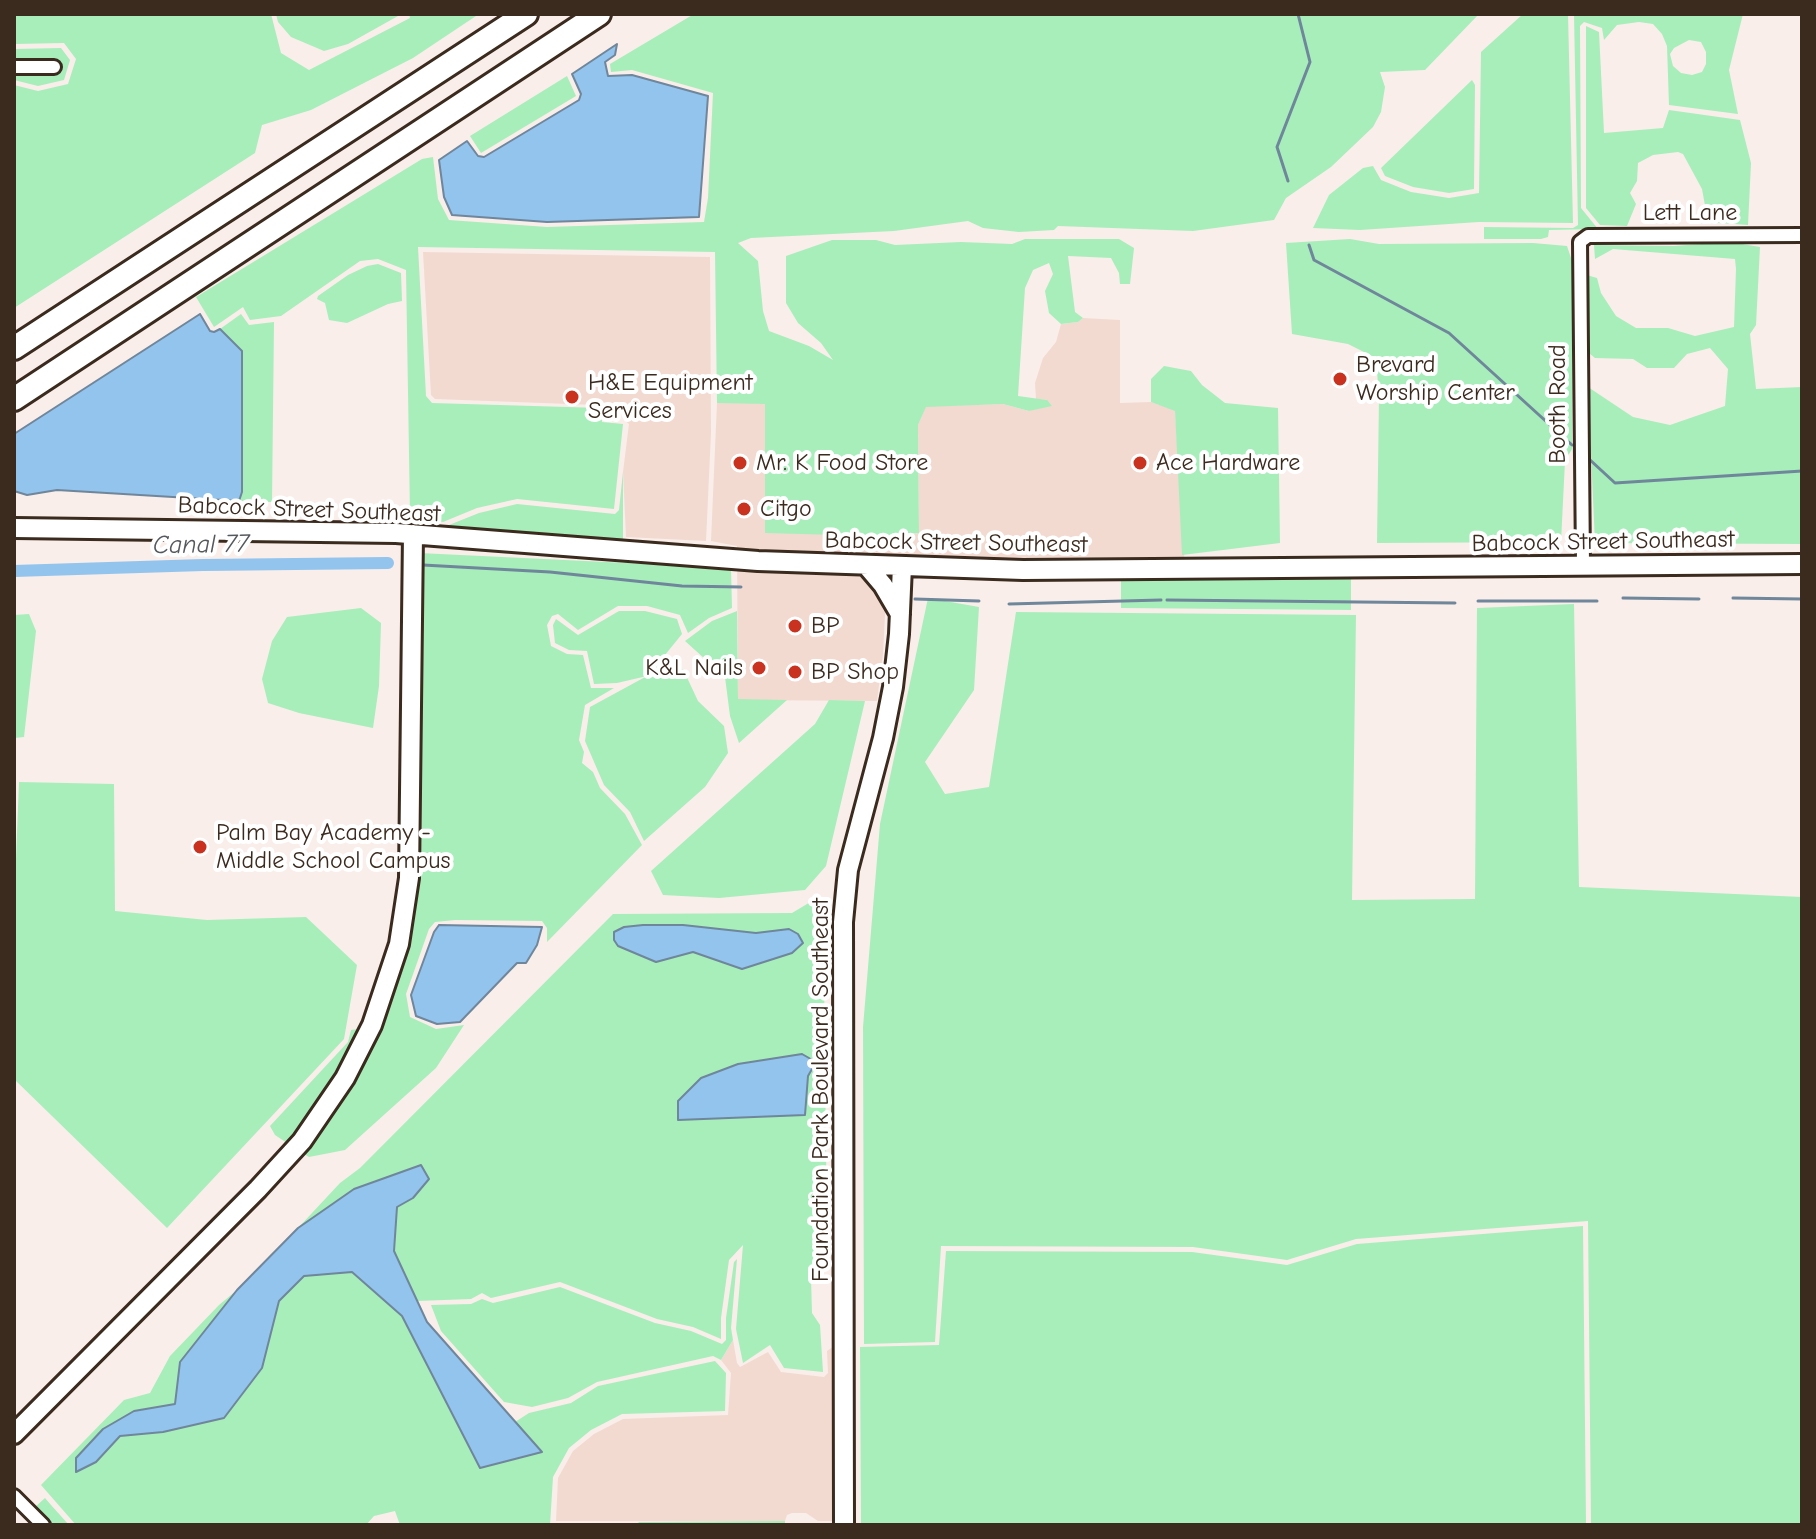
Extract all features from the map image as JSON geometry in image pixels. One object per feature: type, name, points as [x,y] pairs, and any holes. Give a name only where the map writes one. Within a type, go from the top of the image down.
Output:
[{"type":"highway","points":[[14,348],[526,14]]},
{"type":"highway","points":[[14,399],[599,14]]},
{"type":"street","points":[[14,67],[54,67]]},
{"type":"street","name":"Lett Lane","points":[[1580,242],[1588,236],[1802,235]]},
{"type":"street","name":"Booth Road","points":[[1580,242],[1583,565]]},
{"type":"street","name":"Babcock Street Southeast","points":[[14,528],[413,534],[686,557],[1023,570],[1802,564]]},
{"type":"street","points":[[14,1434],[302,1141],[345,1078],[372,1025],[399,944],[409,878],[413,534]]},
{"type":"street","points":[[866,565],[883,585],[900,614]]},
{"type":"street","name":"Foundation Park Boulevard Southeast","points":[[844,1525],[843,922],[848,870],[883,738],[893,687],[902,566]]},
{"type":"street","points":[[14,1496],[43,1525]]},
{"type":"shaded area","name":"H&E Equipment Services","points":[[423,252],[710,257],[711,433],[706,541],[626,537],[623,472],[629,424],[623,419],[623,406],[435,399],[431,395]]},
{"type":"shaded area","points":[[1083,318],[1120,320],[1120,403],[1151,402],[1175,410],[1185,569],[901,559],[888,555],[883,654],[877,701],[738,700],[737,546],[711,541],[717,403],[765,403],[765,506],[888,536],[919,533],[918,425],[926,406],[1003,404],[1029,411],[1047,400],[1036,399],[1035,383],[1043,358],[1056,342],[1061,324],[1078,322]]},
{"type":"shaded area","points":[[733,1340],[740,1367],[768,1352],[781,1372],[824,1377],[828,1373],[827,1351],[837,1344],[837,1521],[818,1521],[806,1513],[792,1513],[787,1515],[785,1521],[556,1521],[558,1478],[573,1451],[594,1434],[623,1419],[728,1415],[731,1373],[721,1360]]},
{"type":"green space","points":[[14,14],[271,14],[281,53],[309,70],[410,18],[409,14],[479,14],[413,58],[311,110],[262,125],[255,153],[14,308],[14,85],[38,91],[68,84],[76,59],[64,43],[14,44]]},
{"type":"green space","points":[[276,14],[398,16],[348,44],[324,51],[291,37],[278,22]]},
{"type":"green space","points":[[694,14],[1479,14],[1425,70],[1380,72],[1385,87],[1381,112],[1373,127],[1331,167],[1286,198],[1274,220],[1193,231],[1058,226],[1054,230],[1019,232],[983,228],[968,221],[894,231],[751,238],[738,243],[758,261],[763,311],[769,331],[809,346],[833,360],[821,343],[798,323],[786,303],[786,256],[832,240],[876,240],[895,245],[961,242],[1012,244],[1025,239],[1119,239],[1134,248],[1130,284],[1120,284],[1119,273],[1111,258],[1068,256],[1075,312],[1083,318],[1078,322],[1061,324],[1049,313],[1045,291],[1053,274],[1049,263],[1033,270],[1025,288],[1018,396],[1047,400],[1052,406],[1029,411],[1003,404],[926,407],[918,425],[919,533],[872,536],[765,533],[765,404],[717,403],[715,252],[418,247],[426,396],[432,403],[601,408],[602,422],[623,424],[614,509],[517,499],[477,508],[443,522],[410,514],[406,270],[378,259],[360,261],[281,316],[250,320],[243,307],[214,327],[196,297],[422,159],[433,157],[438,199],[449,220],[547,227],[704,222],[713,93],[632,70],[611,72],[610,64]]},
{"type":"green space","points":[[1523,14],[1568,14],[1573,223],[1479,222],[1360,230],[1313,228],[1329,195],[1363,168],[1373,166],[1381,180],[1411,192],[1449,198],[1479,193],[1481,52]]},
{"type":"green space","points":[[1574,14],[1743,14],[1729,70],[1738,114],[1669,105],[1667,46],[1653,24],[1617,25],[1604,40],[1602,28],[1584,22],[1580,26],[1581,208],[1598,229],[1549,230],[1548,237],[1541,239],[1484,239],[1484,227],[1573,228],[1578,225]],"holes":[[[1689,40],[1701,42],[1706,52],[1702,72],[1692,75],[1681,73],[1673,66],[1670,54],[1674,48]]]},
{"type":"green space","points":[[1586,26],[1599,32],[1604,133],[1663,128],[1669,110],[1740,120],[1751,163],[1748,225],[1708,222],[1702,189],[1683,154],[1678,152],[1653,155],[1638,163],[1637,181],[1630,193],[1636,204],[1627,226],[1600,225],[1586,208]]},
{"type":"green space","points":[[61,48],[70,60],[64,80],[38,86],[14,80],[14,49]]},
{"type":"green space","points":[[567,76],[576,96],[481,153],[470,136]]},
{"type":"green space","points":[[1472,80],[1475,85],[1474,189],[1449,193],[1413,187],[1385,176],[1381,168]]},
{"type":"green space","points":[[1350,239],[1379,244],[1533,243],[1567,246],[1572,261],[1572,449],[1565,461],[1561,542],[1377,543],[1379,397],[1376,358],[1348,344],[1292,334],[1286,243]]},
{"type":"green space","points":[[1730,242],[1760,247],[1756,325],[1750,334],[1756,389],[1802,387],[1802,544],[1595,543],[1588,387],[1633,417],[1670,425],[1725,406],[1728,369],[1710,348],[1687,354],[1674,368],[1647,368],[1633,359],[1595,358],[1584,349],[1583,274],[1597,278],[1601,293],[1616,316],[1636,328],[1668,328],[1695,336],[1734,327],[1736,269],[1735,259],[1613,249],[1595,259],[1594,245],[1674,246]]},
{"type":"green space","points":[[378,264],[401,273],[402,301],[388,304],[347,323],[329,320],[325,303],[317,299],[318,296],[348,275]]},
{"type":"green space","points":[[241,314],[249,325],[274,322],[272,502],[239,501],[242,492],[242,351],[220,329]]},
{"type":"green space","points":[[1164,366],[1191,371],[1202,385],[1225,403],[1278,408],[1280,543],[1182,555],[1175,411],[1151,402],[1151,379]]},
{"type":"green space","points":[[623,472],[623,546],[422,530],[422,522],[444,527],[479,513],[517,504],[615,514],[619,510]]},
{"type":"green space","points":[[419,553],[731,568],[732,608],[709,618],[688,633],[680,615],[647,606],[618,606],[578,630],[558,614],[552,616],[547,625],[551,646],[567,654],[583,655],[591,688],[614,688],[585,705],[579,740],[584,752],[582,763],[593,772],[600,788],[625,814],[642,845],[547,942],[547,928],[542,921],[435,922],[429,929],[406,994],[410,1017],[436,1029],[464,1025],[436,1068],[345,1150],[309,1157],[301,1152],[394,983]]},
{"type":"green space","points":[[1351,574],[1351,610],[1121,608],[1121,575]]},
{"type":"green space","points":[[928,598],[979,607],[974,690],[925,762],[945,794],[989,787],[1016,612],[1356,615],[1352,900],[1475,899],[1477,608],[1574,604],[1579,887],[1802,897],[1802,1525],[1591,1525],[1588,1221],[1356,1239],[1287,1260],[1193,1247],[941,1246],[935,1342],[864,1344],[863,1027],[880,824]]},
{"type":"green space","points":[[361,608],[381,623],[379,686],[373,728],[299,713],[268,703],[262,679],[272,641],[287,617]]},
{"type":"green space","points":[[619,611],[645,611],[677,619],[682,634],[656,666],[660,673],[683,669],[698,701],[724,726],[728,753],[705,787],[644,841],[630,812],[604,785],[585,741],[590,707],[647,676],[617,683],[594,684],[587,651],[569,650],[555,643],[553,625],[556,619],[578,635]]},
{"type":"green space","points":[[737,611],[738,699],[787,700],[739,743],[730,716],[725,677],[685,641],[712,621]]},
{"type":"green space","points":[[29,614],[36,631],[24,737],[14,738],[14,615]]},
{"type":"green space","points":[[829,700],[865,701],[826,866],[805,890],[719,898],[663,895],[651,871],[815,724]]},
{"type":"green space","points":[[19,782],[114,784],[115,911],[207,920],[306,917],[357,965],[344,1039],[167,1228],[14,1079],[14,910]]},
{"type":"green space","points":[[812,901],[824,973],[827,1234],[811,1278],[812,1313],[820,1325],[823,1372],[784,1368],[770,1345],[743,1363],[736,1329],[743,1245],[729,1260],[721,1339],[693,1327],[657,1319],[560,1282],[491,1298],[482,1293],[471,1299],[417,1301],[394,1251],[397,1206],[413,1198],[298,1228],[613,914],[792,913]],"holes":[[[802,1054],[815,1062],[808,1076],[805,1115],[738,1064]]]},
{"type":"green space","points":[[374,997],[340,1075],[290,1145],[275,1135],[270,1126],[348,1042],[351,1030],[358,1029]]},
{"type":"green space","points":[[1583,1226],[1586,1525],[861,1525],[860,1347],[939,1345],[946,1251],[1192,1252],[1287,1265],[1357,1244]]},
{"type":"green space","points":[[737,1259],[731,1328],[733,1340],[721,1360],[713,1356],[597,1382],[568,1398],[532,1407],[504,1402],[441,1331],[431,1305],[471,1304],[482,1299],[493,1303],[560,1287],[655,1323],[691,1331],[722,1344],[726,1340],[726,1318]]},
{"type":"green space","points":[[352,1272],[402,1316],[480,1468],[542,1452],[515,1422],[529,1413],[571,1403],[598,1386],[715,1361],[726,1373],[725,1411],[622,1414],[591,1430],[569,1448],[553,1477],[550,1525],[400,1525],[395,1511],[374,1516],[366,1525],[76,1525],[41,1485],[124,1400],[150,1393],[170,1356],[237,1290],[180,1362],[175,1404],[134,1411],[103,1429],[76,1458],[96,1462],[120,1436],[163,1432],[224,1418],[262,1368],[279,1301],[304,1276]]},
{"type":"green space","points":[[45,1498],[69,1525],[51,1525],[34,1508]]},
{"type":"green space","points":[[785,1521],[785,1525],[641,1525],[638,1522]]},
{"type":"water","points":[[617,44],[615,55],[605,62],[608,76],[632,75],[708,96],[699,217],[547,222],[452,215],[444,197],[439,160],[467,141],[478,156],[484,157],[579,100],[581,94],[572,74]]},
{"type":"water","points":[[200,314],[210,331],[220,329],[242,351],[242,492],[239,501],[57,490],[27,495],[14,491],[14,434]]},
{"type":"water","points":[[439,925],[542,927],[537,945],[526,963],[517,963],[460,1022],[437,1024],[416,1016],[411,995]]},
{"type":"water","points":[[683,925],[756,933],[789,929],[798,934],[803,943],[792,953],[742,969],[693,952],[656,962],[618,946],[614,940],[614,932],[624,927]]},
{"type":"water","points":[[802,1054],[816,1062],[808,1076],[805,1115],[678,1120],[678,1101],[701,1078],[738,1064]]},
{"type":"water","points":[[421,1165],[429,1179],[413,1198],[397,1207],[394,1251],[427,1322],[542,1452],[480,1468],[402,1316],[352,1272],[304,1276],[279,1301],[262,1368],[224,1418],[163,1432],[120,1436],[96,1462],[76,1472],[76,1458],[103,1429],[134,1411],[175,1404],[180,1362],[237,1290],[298,1228],[354,1189]]},
{"type":"waterway","points":[[1288,181],[1277,147],[1310,62],[1298,14]]},
{"type":"waterway","points":[[1309,245],[1314,260],[1449,333],[1572,445]]},
{"type":"waterway","points":[[1589,459],[1615,483],[1802,471]]},
{"type":"waterway","name":"Canal 77","points":[[14,571],[388,563]]},
{"type":"waterway","points":[[423,565],[550,572],[682,586],[741,587]]},
{"type":"waterway","points":[[1623,598],[1699,599]]},
{"type":"waterway","points":[[1733,598],[1802,599]]},
{"type":"waterway","points":[[915,599],[979,601]]},
{"type":"waterway","points":[[1009,604],[1161,600]]},
{"type":"waterway","points":[[1167,600],[1455,603]]},
{"type":"waterway","points":[[1478,601],[1597,601]]},
{"type":"place","name":"Brevard Worship Center","points":[[1340,379]]},
{"type":"place","name":"H&E Equipment Services","points":[[572,397]]},
{"type":"place","name":"Mr. K Food Store","points":[[740,463]]},
{"type":"place","name":"Ace Hardware","points":[[1140,463]]},
{"type":"place","name":"Citgo","points":[[744,509]]},
{"type":"place","name":"BP","points":[[795,626]]},
{"type":"place","name":"K&L Nails","points":[[759,668]]},
{"type":"place","name":"BP Shop","points":[[795,672]]},
{"type":"place","name":"Palm Bay Academy - Middle School Campus","points":[[200,847]]}]
